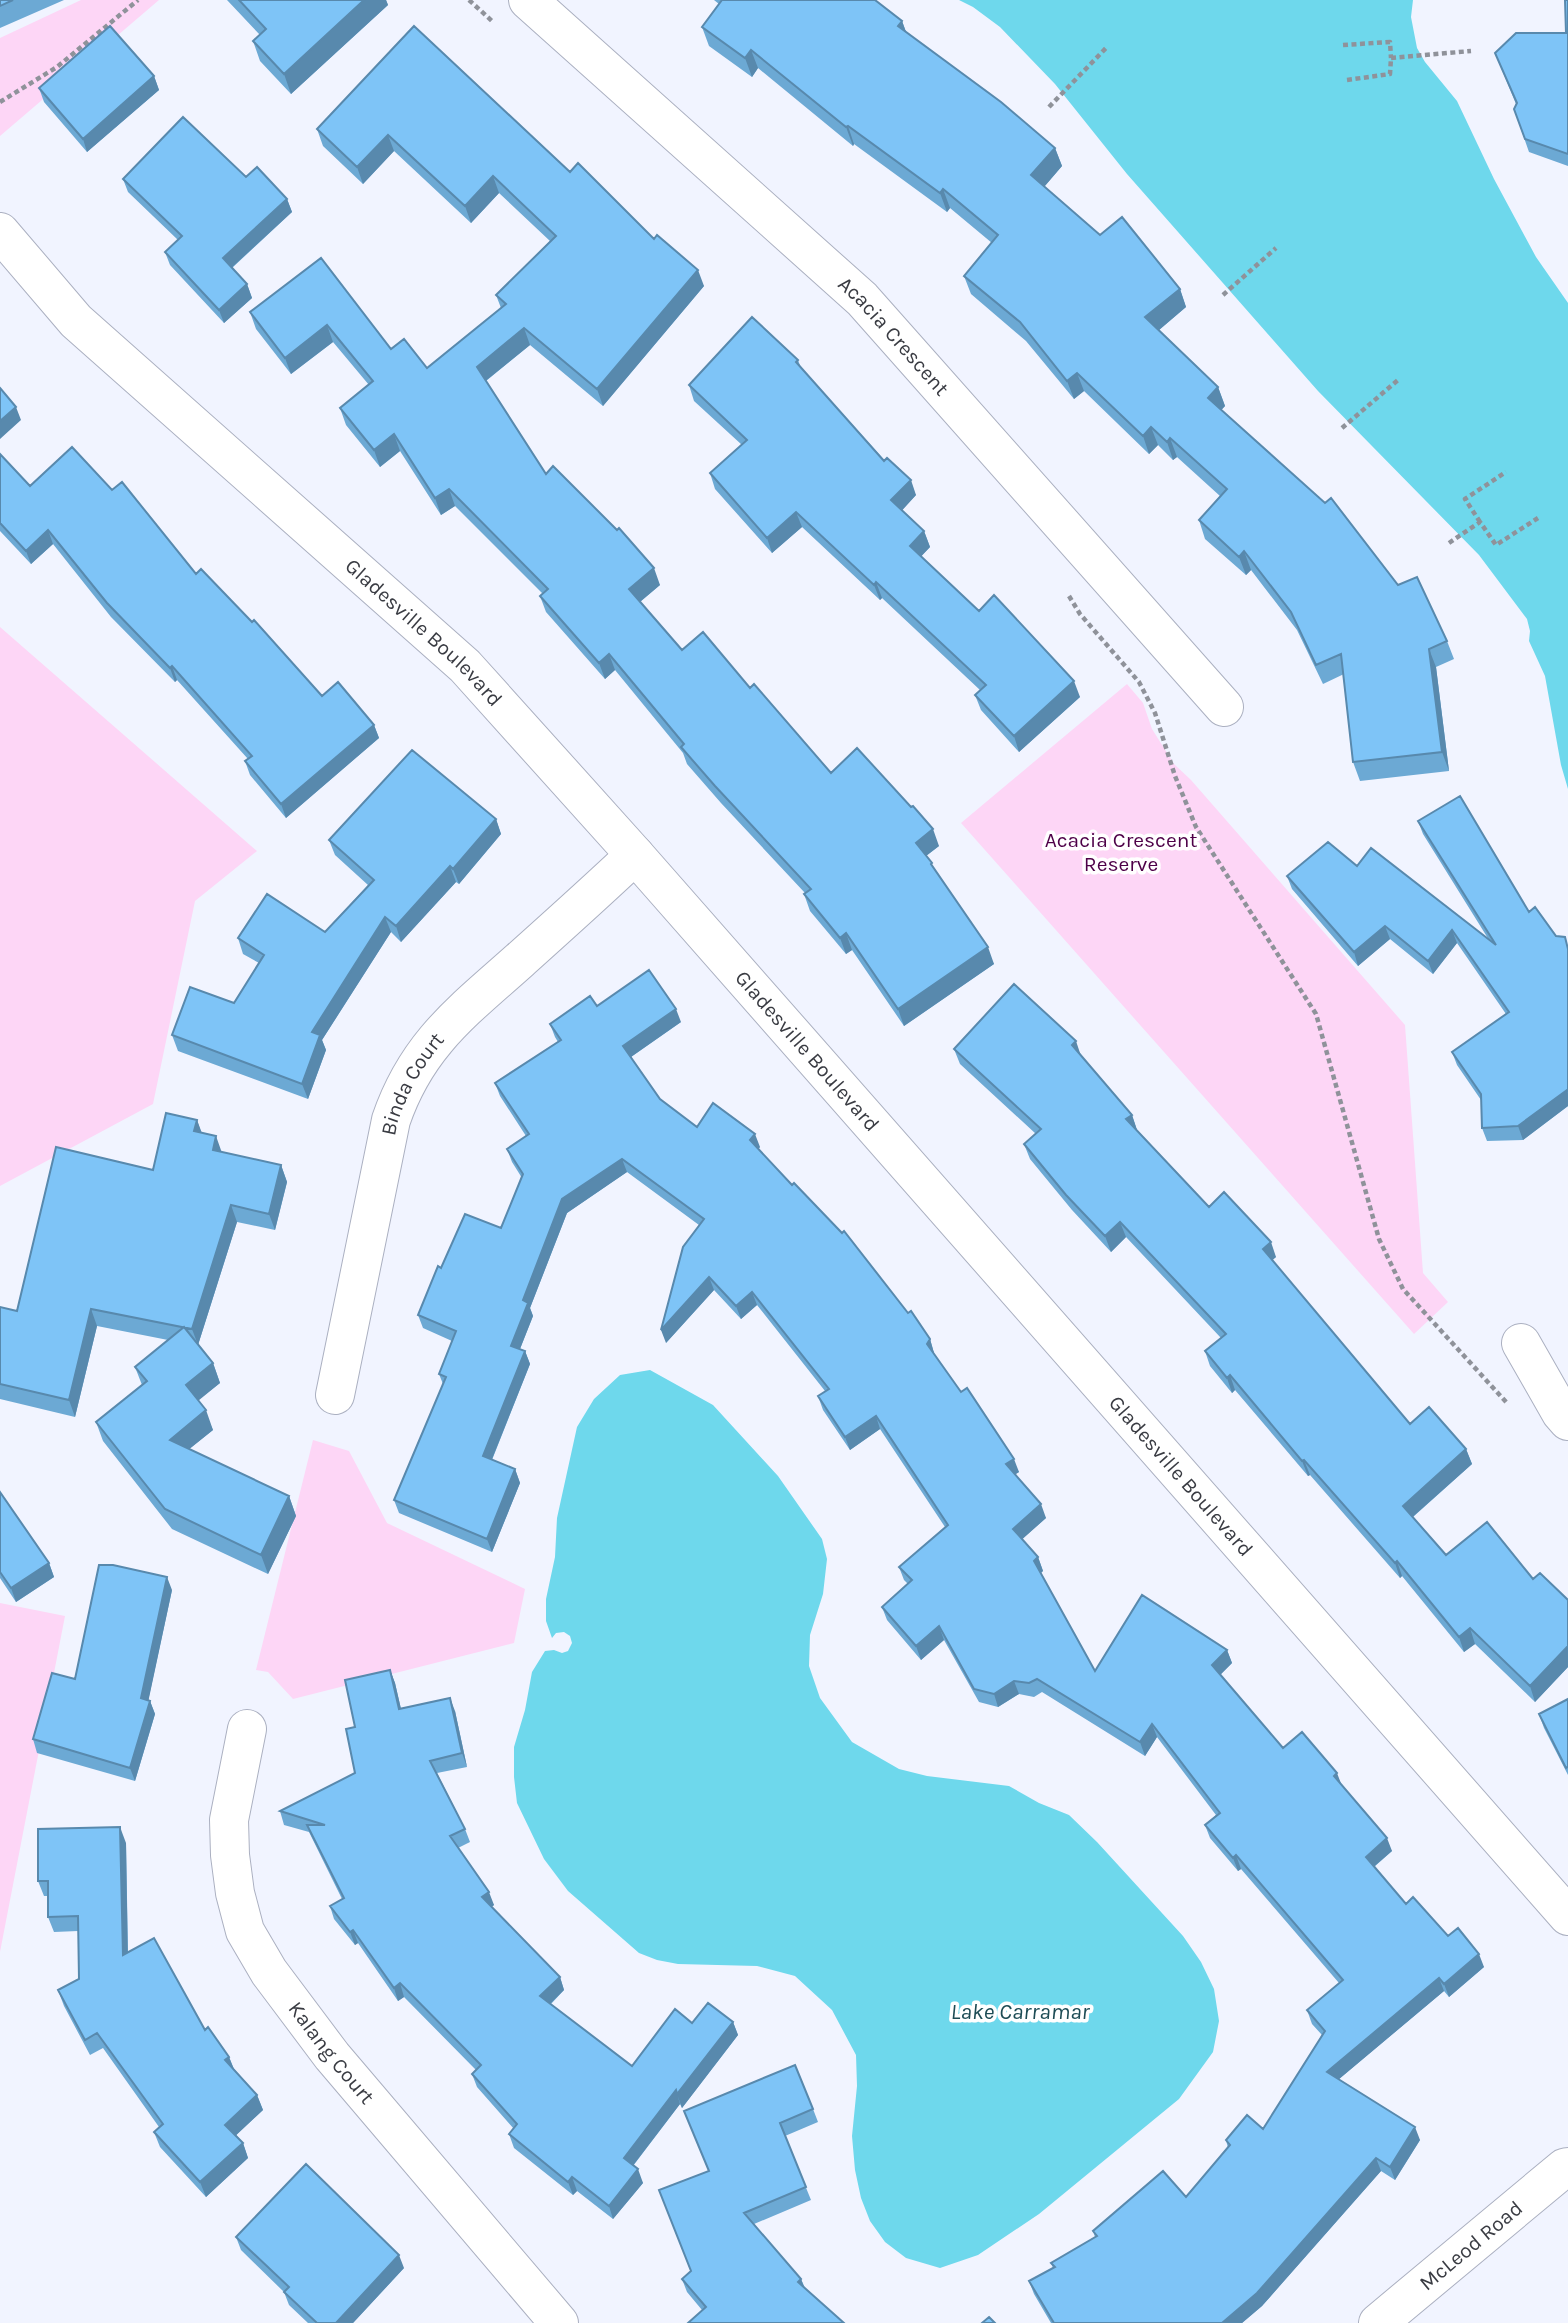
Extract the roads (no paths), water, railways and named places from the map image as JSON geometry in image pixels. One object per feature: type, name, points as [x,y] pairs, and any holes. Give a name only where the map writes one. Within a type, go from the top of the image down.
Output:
[{"type":"street","name":"Acacia Crescent","points":[[528,0],[862,299],[1224,707]]},
{"type":"street","name":"Gladesville Boulevard","points":[[0,232],[76,321],[465,666],[635,855],[1568,1916]]},
{"type":"street","name":"Binda Court","points":[[335,1395],[391,1120],[408,1078],[422,1055],[453,1022],[635,855]]},
{"type":"street","points":[[1521,1343],[1561,1413],[1568,1420]]},
{"type":"street","name":"Kalang Court","points":[[247,1729],[229,1820],[235,1893],[245,1931],[270,1972],[332,2056],[559,2323]]},
{"type":"street","name":"McLeod Road","points":[[1378,2323],[1567,2161]]},
{"type":"water","points":[[959,0],[1413,0],[1411,17],[1417,48],[1457,101],[1494,179],[1536,257],[1568,303],[1568,789],[1545,676],[1529,641],[1527,619],[1479,555],[1318,391],[1127,174],[1055,84],[1000,27]]},
{"type":"water","name":"Lake Carramar","points":[[650,1370],[713,1405],[778,1476],[822,1539],[827,1559],[823,1594],[810,1635],[809,1666],[820,1698],[852,1742],[899,1769],[927,1776],[1009,1786],[1039,1803],[1069,1815],[1183,1936],[1201,1962],[1214,1989],[1219,2021],[1213,2052],[1179,2099],[1039,2214],[978,2255],[940,2268],[906,2258],[885,2242],[870,2221],[861,2198],[855,2170],[852,2136],[857,2086],[856,2055],[832,2010],[795,1976],[757,1966],[678,1964],[639,1953],[568,1891],[544,1859],[517,1803],[514,1747],[532,1672],[545,1651],[562,1653],[568,1651],[572,1643],[570,1636],[564,1632],[556,1633],[552,1638],[546,1621],[546,1599],[555,1557],[557,1518],[577,1427],[594,1399],[620,1375]]},
{"type":"park label","name":"Acacia Crescent Reserve","points":[[1121,852]]}]
